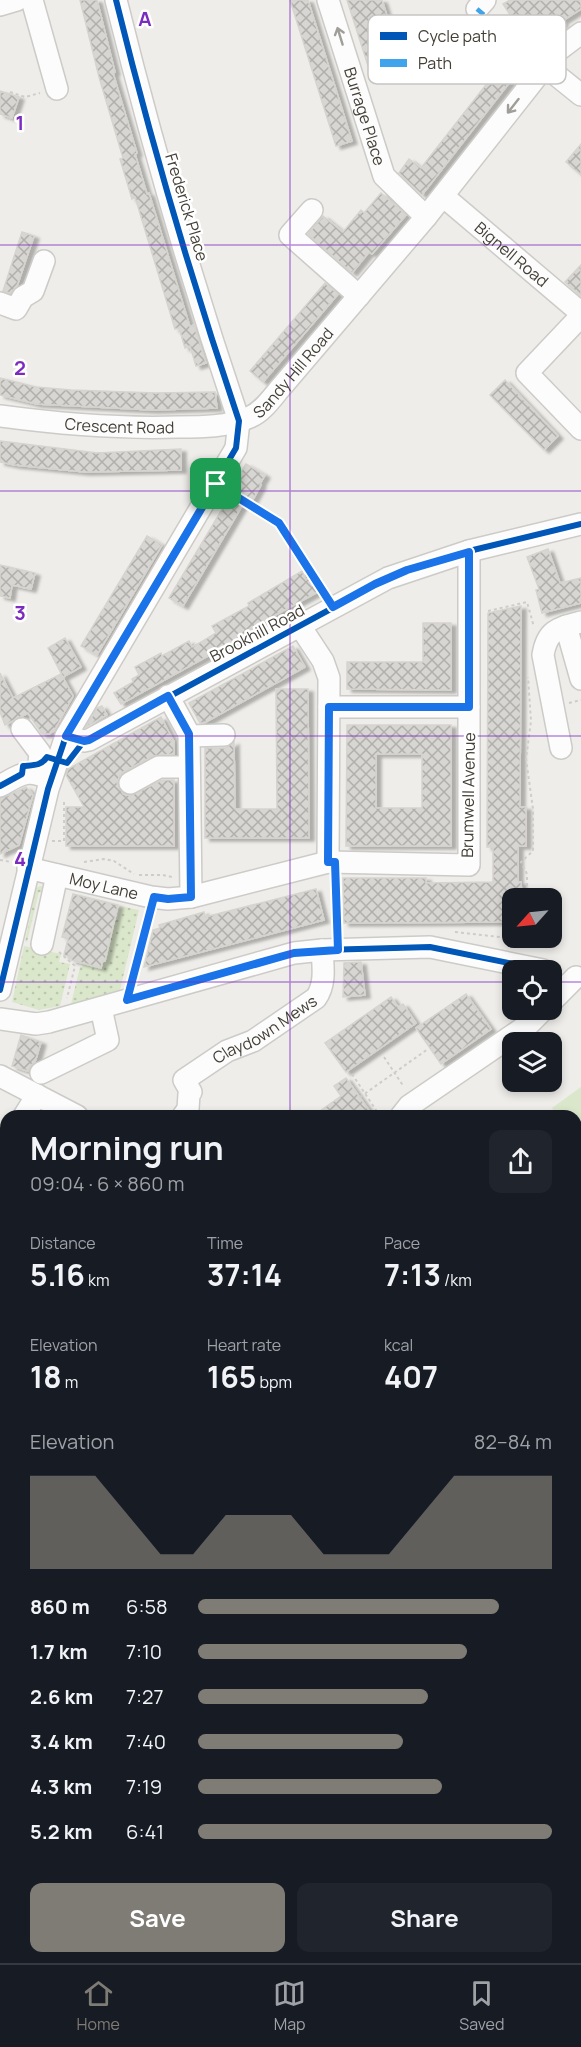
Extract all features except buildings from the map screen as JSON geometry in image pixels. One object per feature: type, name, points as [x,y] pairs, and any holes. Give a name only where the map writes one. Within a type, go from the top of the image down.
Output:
[{"type":"street","points":[[0,4],[17,0]]},
{"type":"street","points":[[32,0],[57,88]]},
{"type":"street","name":"Frederick Place","points":[[116,0],[151,135],[238,421]]},
{"type":"street","name":"Burrage Place","points":[[328,0],[384,176],[426,217]]},
{"type":"street","name":"Sandy Hill Road","points":[[566,44],[581,33]]},
{"type":"street","points":[[566,83],[581,95]]},
{"type":"street","name":"Sandy Hill Road","points":[[0,990],[28,868],[44,776],[236,448],[238,421],[251,417],[262,409],[426,217],[531,84]]},
{"type":"street","name":"Bignell Road","points":[[443,196],[574,307],[581,310]]},
{"type":"street","points":[[312,210],[290,235],[360,296]]},
{"type":"street","points":[[0,303],[16,309],[22,297],[33,291],[44,261]]},
{"type":"street","points":[[581,316],[527,373],[581,429]]},
{"type":"street","name":"Crescent Road","points":[[0,416],[65,425],[131,428],[196,427],[238,421]]},
{"type":"street","name":"Brookhill Road","points":[[66,736],[84,741],[89,740],[398,574],[469,552],[581,524]]},
{"type":"street","name":"Brumwell Avenue","points":[[332,862],[469,865],[469,552]]},
{"type":"street","points":[[561,748],[543,655],[546,641],[554,631],[573,624],[581,680]]},
{"type":"street","points":[[300,626],[323,661],[329,678],[332,862]]},
{"type":"street","points":[[168,696],[189,736],[190,889]]},
{"type":"street","points":[[329,707],[469,707]]},
{"type":"street","points":[[0,786],[28,772],[44,776],[40,753],[22,729]]},
{"type":"street","points":[[189,736],[224,735]]},
{"type":"street","points":[[130,783],[159,767],[189,767]]},
{"type":"street","name":"Moy Lane","points":[[28,868],[168,899],[190,889],[332,862]]},
{"type":"street","points":[[46,947],[57,875]]},
{"type":"street","points":[[0,1019],[36,1024],[101,1008],[294,953],[430,947],[502,962]]},
{"type":"street","name":"Claydown Mews","points":[[187,1110],[189,1094],[192,1092],[184,1080],[227,1051],[263,1035],[316,998],[320,993],[330,950]]},
{"type":"street","points":[[562,974],[578,977]]},
{"type":"street","points":[[562,991],[578,977]]},
{"type":"street","points":[[41,1073],[108,1040],[101,1008]]},
{"type":"street","points":[[414,1105],[533,1020]]},
{"type":"street","points":[[0,1076],[66,1110]]},
{"type":"street","points":[[28,1110],[37,1095]]},
{"type":"path","points":[[10,92],[25,98],[57,88]]},
{"type":"path","points":[[216,484],[279,523],[333,607]]},
{"type":"path","points":[[470,612],[484,612],[527,602],[534,631]]},
{"type":"path","points":[[527,888],[527,874],[521,862],[533,851],[533,809],[526,759],[531,721],[528,676]]},
{"type":"path","points":[[81,862],[104,859],[114,861],[133,873],[163,875],[190,889]]},
{"type":"path","points":[[330,950],[332,862]]},
{"type":"path","points":[[127,1000],[154,897]]},
{"type":"path","points":[[455,932],[502,937]]},
{"type":"path","points":[[46,947],[60,952],[75,966],[62,1018]]},
{"type":"path","points":[[360,1096],[429,1048]]},
{"type":"path","points":[[384,1057],[414,1105]]},
{"type":"path","points":[[352,1074],[376,1110]]},
{"type":"green space","points":[[40,886],[49,888],[47,894],[39,892],[27,942],[25,941],[36,888]]},
{"type":"green space","points":[[120,906],[139,910],[120,990],[71,1004],[83,963],[101,967],[105,960]]},
{"type":"green space","points":[[24,946],[61,954],[59,962],[70,964],[60,1006],[39,1010],[12,1002]]},
{"type":"green space","points":[[581,1087],[581,1110],[554,1110],[552,1108]]},
{"type":"marked path","points":[[477,9],[484,15]]},
{"type":"cycle path","points":[[0,990],[48,789],[66,736],[236,448],[239,421],[173,212],[116,0]]},
{"type":"cycle path","points":[[0,786],[22,774],[23,766],[40,764],[47,757],[67,763],[84,741],[388,578],[469,551],[581,524]]},
{"type":"cycle path","points":[[322,950],[430,947],[502,962]]},
{"type":"route","points":[[216,484],[279,523],[333,607],[407,570],[469,552],[469,707],[329,707],[328,862],[335,862],[338,950],[294,953],[127,1000],[154,897],[168,899],[191,897],[189,734],[168,696],[89,740],[84,741],[66,736],[216,484]]}]
